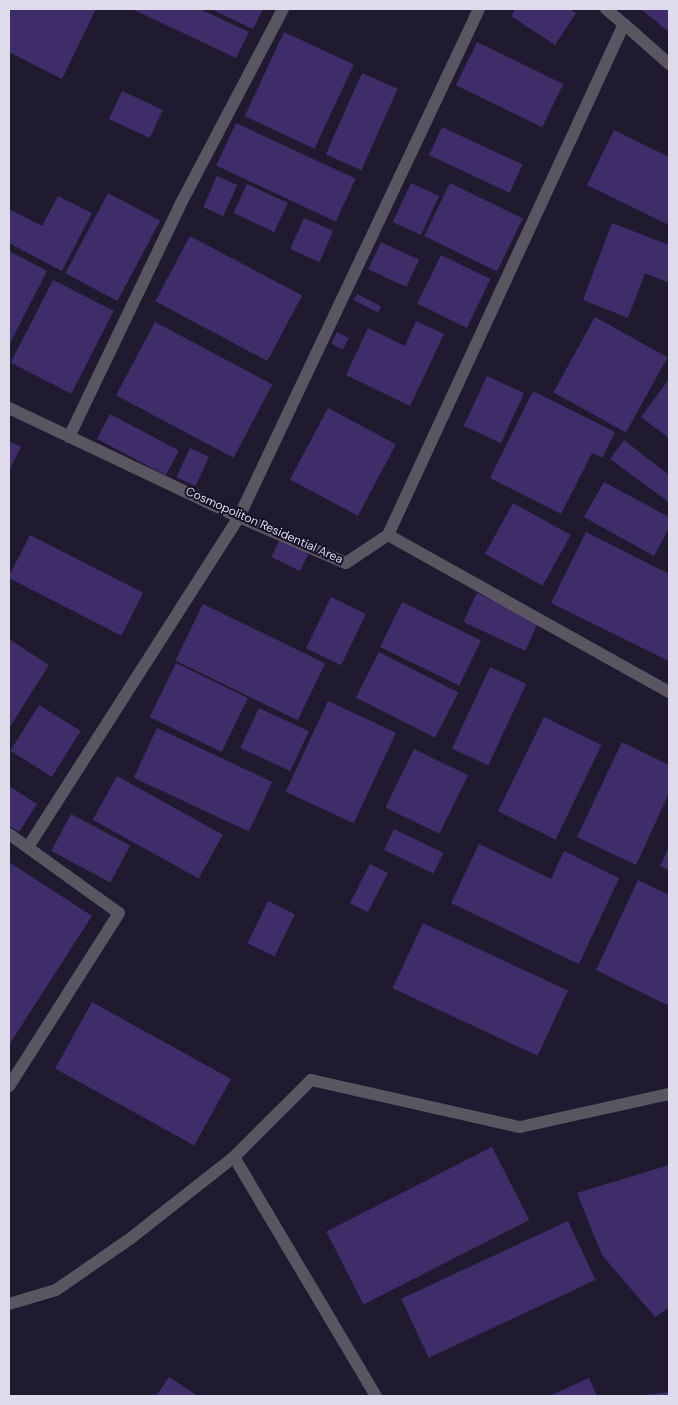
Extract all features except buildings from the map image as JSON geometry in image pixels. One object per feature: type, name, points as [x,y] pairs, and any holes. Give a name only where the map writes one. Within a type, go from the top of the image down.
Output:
[{"type":"street","points":[[69,437],[179,207],[282,9]]},
{"type":"street","points":[[28,848],[239,517],[479,9]]},
{"type":"street","points":[[606,9],[669,64]]},
{"type":"street","points":[[624,24],[388,535],[669,692]]},
{"type":"street","name":"Cosmopoliton Residential Area","points":[[9,408],[239,517],[346,564],[388,535]]},
{"type":"street","points":[[9,834],[120,913],[9,1086]]},
{"type":"street","points":[[9,1304],[56,1290],[131,1238],[234,1157],[311,1080],[520,1127],[669,1094]]},
{"type":"street","points":[[234,1157],[376,1396]]}]
